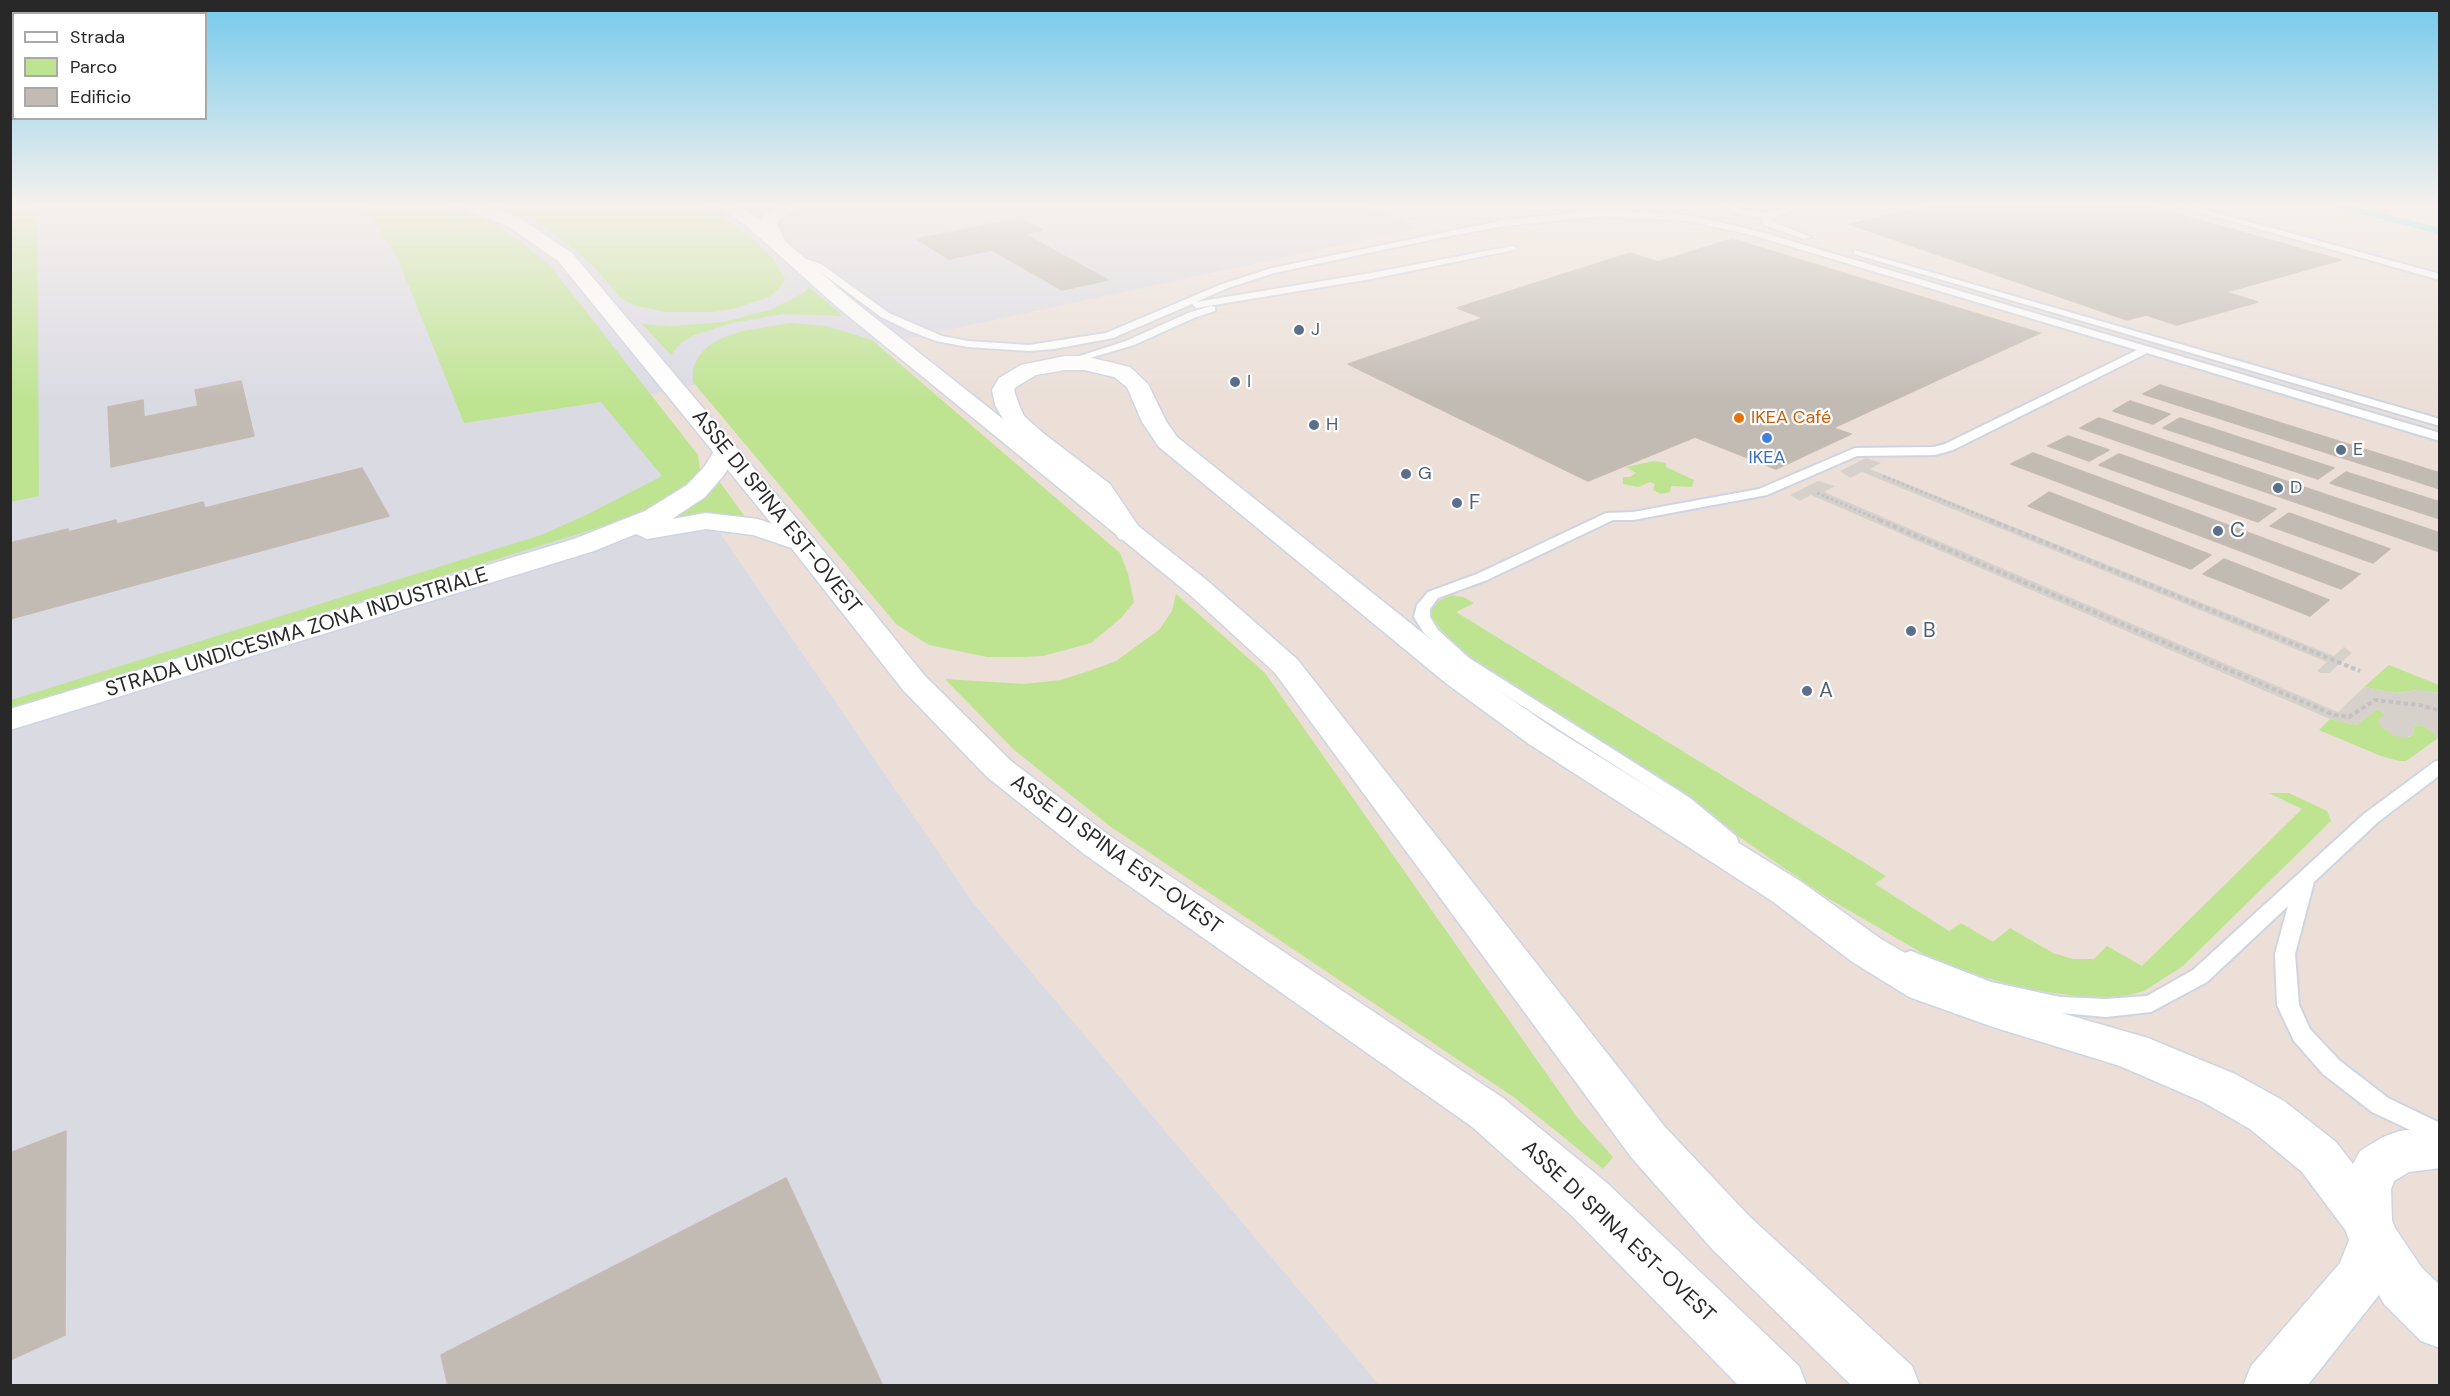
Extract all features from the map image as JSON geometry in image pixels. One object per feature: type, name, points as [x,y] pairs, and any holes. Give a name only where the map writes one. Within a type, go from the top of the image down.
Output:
[{"type":"main road","name":"ASSE DI SPINA EST-OVEST","points":[[576,270],[803,544],[914,683],[999,770],[1097,845],[1487,1112],[1589,1199],[1779,1386]]},
{"type":"main road","points":[[807,270],[843,302],[1199,588],[1286,666],[1648,1142],[1731,1233],[1892,1386]]},
{"type":"main road","points":[[1129,533],[1101,490],[1034,438],[1014,419],[1006,405],[1003,390],[1008,382],[1029,370],[1065,363],[1107,367],[1131,377],[1137,384],[1154,422],[1168,442],[1458,677],[1541,736],[1786,891],[1866,950],[1924,985],[1993,1010],[2132,1051],[2219,1088],[2267,1115],[2319,1157],[2370,1230],[2403,1286],[2439,1322]]},
{"type":"main road","points":[[584,545],[655,517],[676,505],[696,491],[716,470],[726,451]]},
{"type":"main road","points":[[584,545],[706,521],[758,527],[803,544]]},
{"type":"main road","name":"STRADA UNDICESIMA ZONA INDUSTRIALE","points":[[10,720],[584,545]]},
{"type":"main road","points":[[2271,1386],[2361,1278],[2370,1230],[2366,1189],[2377,1166],[2400,1152],[2439,1147]]},
{"type":"lane","points":[[823,270],[852,293],[895,320],[940,339],[968,344],[1018,347],[1054,346],[1109,336],[1225,285],[1276,270]]},
{"type":"lane","points":[[1168,311],[1398,270]]},
{"type":"lane","points":[[1878,270],[2439,437]]},
{"type":"lane","points":[[1920,270],[2439,423]]},
{"type":"lane","points":[[2414,270],[2439,277]]},
{"type":"lane","points":[[1065,363],[1130,343],[1192,315],[1284,291]]},
{"type":"lane","points":[[2146,350],[1948,447],[1935,451],[1855,452],[1762,492],[1634,516],[1611,516],[1482,578],[1462,582],[1433,595],[1422,608],[1422,617],[1432,633],[1463,661],[1684,802],[1786,891],[1924,966],[1988,990],[2060,1005],[2106,1008],[2151,1004],[2200,976],[2371,818],[2439,766]]},
{"type":"lane","points":[[2306,879],[2285,954],[2288,1005],[2302,1035],[2331,1067],[2380,1105],[2439,1134]]},
{"type":"path","points":[[1881,475],[2360,670]]},
{"type":"path","points":[[1817,492],[2334,715],[2349,717],[2375,700],[2420,705],[2439,711]]},
{"type":"shaded area","points":[[10,270],[1225,270],[628,399],[973,903],[1379,1385],[11,1385]]},
{"type":"shaded area","points":[[1866,458],[1881,463],[1870,469],[2334,656],[2344,647],[2352,653],[2329,673],[2321,673],[2317,671],[2327,662],[1862,472],[1850,478],[1840,471]]},
{"type":"shaded area","points":[[1818,481],[1835,486],[1824,492],[2338,712],[2364,687],[2396,693],[2419,690],[2439,693],[2439,737],[2437,739],[2433,732],[2421,725],[2413,726],[2414,735],[2402,738],[2393,735],[2380,725],[2378,720],[2385,714],[2377,709],[2357,725],[2330,719],[1811,495],[1800,501],[1790,495]]},
{"type":"green space","points":[[11,270],[37,270],[39,496],[11,502]]},
{"type":"green space","points":[[402,270],[554,270],[698,455],[700,470],[695,483],[643,514],[11,709],[11,700],[541,535],[662,476],[601,402],[464,423]]},
{"type":"green space","points":[[596,270],[780,270],[785,279],[780,288],[769,297],[733,309],[710,312],[667,312],[636,306],[622,299]]},
{"type":"green space","points":[[809,287],[843,316],[783,314],[732,323],[692,336],[678,346],[671,355],[642,324],[671,326],[724,322],[772,309],[805,292]]},
{"type":"green space","points":[[792,323],[826,326],[872,340],[1120,553],[1128,574],[1134,602],[1121,618],[1091,643],[1043,656],[1021,657],[987,657],[929,645],[896,624],[693,382],[693,369],[698,357],[707,347],[722,338],[742,331]]},
{"type":"green space","points":[[1654,461],[1666,463],[1666,467],[1694,480],[1692,487],[1671,486],[1670,492],[1661,494],[1653,490],[1655,484],[1650,482],[1638,487],[1623,484],[1623,477],[1630,477],[1636,473],[1626,467]]},
{"type":"green space","points":[[719,481],[745,517],[708,515],[667,519],[705,496]]},
{"type":"green space","points":[[1176,594],[1265,673],[1577,1117],[1613,1157],[1603,1169],[1515,1098],[1111,827],[1013,749],[945,679],[1024,684],[1061,680],[1089,671],[1116,661],[1159,630],[1172,611]]},
{"type":"green space","points":[[1450,595],[1463,597],[1474,603],[1456,612],[1886,876],[1875,884],[1949,931],[1961,923],[1993,942],[2010,928],[2053,953],[2073,959],[2094,959],[2107,946],[2142,966],[2302,809],[2269,793],[2289,793],[2327,811],[2331,821],[2183,966],[2144,991],[2121,997],[2092,998],[2024,989],[1941,964],[1826,897],[1686,800],[1505,685],[1452,642],[1432,619],[1431,611],[1435,603]]},
{"type":"green space","points":[[2389,665],[2439,685],[2439,693],[2419,690],[2396,693],[2364,687]]},
{"type":"green space","points":[[2377,709],[2385,714],[2380,725],[2386,730],[2409,737],[2414,734],[2413,726],[2421,725],[2433,732],[2437,739],[2406,761],[2399,761],[2381,756],[2319,730],[2330,719],[2357,725]]},
{"type":"building","points":[[1027,270],[1090,270],[1108,280],[1062,290]]},
{"type":"building","points":[[1576,270],[1834,270],[2040,333],[1833,428],[1851,434],[1776,469],[1695,437],[1588,481],[1348,364],[1483,318],[1457,308]]},
{"type":"building","points":[[1983,270],[2305,270],[2226,292],[2258,302],[2177,325],[2146,315],[2127,320]]},
{"type":"building","points":[[241,381],[254,436],[111,467],[108,407],[143,400],[144,417],[198,406],[195,390]]},
{"type":"building","points":[[2160,385],[2440,473],[2440,489],[2143,394]]},
{"type":"building","points":[[2130,401],[2170,414],[2153,424],[2113,411]]},
{"type":"building","points":[[2099,418],[2440,533],[2440,552],[2080,428]]},
{"type":"building","points":[[2180,418],[2334,468],[2318,479],[2163,428]]},
{"type":"building","points":[[2068,436],[2109,450],[2089,461],[2048,446]]},
{"type":"building","points":[[2033,453],[2360,574],[2341,589],[2011,464]]},
{"type":"building","points":[[2119,454],[2276,509],[2258,522],[2099,465]]},
{"type":"building","points":[[362,468],[389,516],[10,619],[10,543],[116,520],[117,524],[203,502],[205,508]]},
{"type":"building","points":[[2346,472],[2440,502],[2440,519],[2330,483]]},
{"type":"building","points":[[2049,492],[2211,555],[2191,569],[2028,506]]},
{"type":"building","points":[[2289,513],[2390,549],[2373,563],[2270,526]]},
{"type":"building","points":[[2224,559],[2329,600],[2310,616],[2203,574]]},
{"type":"building","points":[[66,1131],[65,1335],[10,1360],[10,1153]]},
{"type":"building","points":[[786,1178],[883,1386],[448,1386],[441,1355]]},
{"type":"place","name":"J","points":[[1299,330]]},
{"type":"place","name":"I","points":[[1235,382]]},
{"type":"place","name":"IKEA Café","points":[[1739,418]]},
{"type":"place","name":"H","points":[[1314,425]]},
{"type":"place","name":"IKEA","points":[[1767,438]]},
{"type":"place","name":"E","points":[[2341,450]]},
{"type":"place","name":"G","points":[[1406,474]]},
{"type":"place","name":"D","points":[[2278,488]]},
{"type":"place","name":"F","points":[[1457,503]]},
{"type":"place","name":"C","points":[[2218,531]]},
{"type":"place","name":"B","points":[[1911,631]]},
{"type":"place","name":"A","points":[[1807,691]]}]
